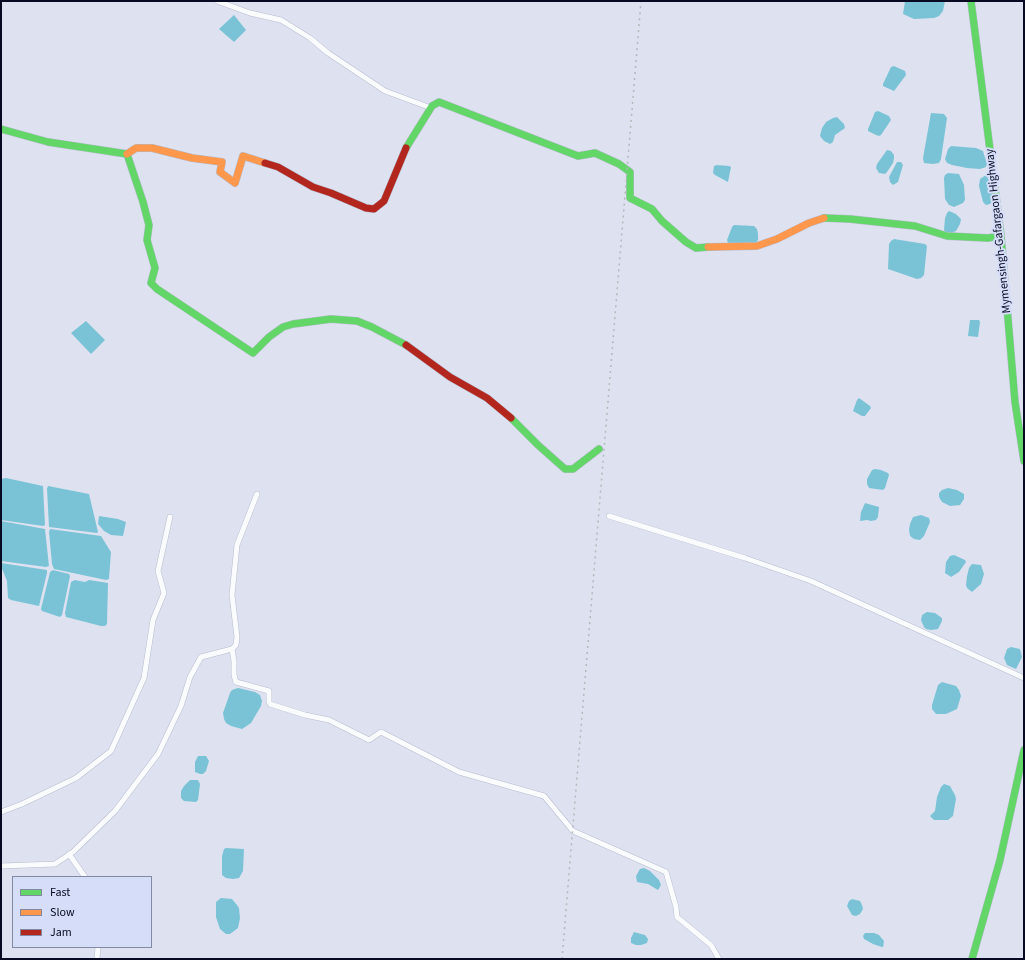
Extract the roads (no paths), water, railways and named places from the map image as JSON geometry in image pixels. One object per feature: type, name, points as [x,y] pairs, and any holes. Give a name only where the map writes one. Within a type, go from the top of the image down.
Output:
[{"type":"street","points":[[218,1],[226,2],[250,13],[281,20],[310,38],[328,53],[385,91],[430,108]]},
{"type":"street","name":"Mymensingh-Gafargaon Highway","points":[[971,1],[1001,236],[1015,402],[1024,461]]},
{"type":"street","points":[[1,129],[48,142],[127,154],[136,148],[152,148],[192,158],[222,162],[220,172],[235,183],[243,156],[278,167],[313,187],[366,208],[374,209],[384,201],[401,158],[430,108],[437,103],[446,104],[578,156],[595,153],[619,164],[630,172],[630,198],[652,209],[662,221],[686,242],[696,248],[757,246],[777,239],[809,223],[825,218],[850,219],[915,226],[947,236],[988,238],[1001,236]]},
{"type":"street","points":[[127,154],[149,225],[147,240],[155,268],[151,283],[157,289],[253,353],[269,337],[283,327],[293,324],[331,319],[357,321],[372,326],[410,347],[450,377],[487,398],[510,417],[565,469],[573,469],[598,449]]},
{"type":"street","points":[[1,866],[55,864],[69,854],[115,811],[158,754],[182,706],[190,678],[201,657],[232,649],[236,645],[237,637],[232,595],[237,545],[257,494]]},
{"type":"street","points":[[609,516],[745,558],[811,581],[1024,678]]},
{"type":"street","points":[[1,812],[22,804],[76,778],[111,751],[144,678],[153,620],[164,593],[158,571],[170,517]]},
{"type":"street","points":[[232,649],[236,682],[269,691],[269,703],[305,715],[329,720],[370,740],[382,732],[459,772],[544,796],[573,831],[666,872],[676,907],[677,918],[711,945],[719,959]]},
{"type":"street","points":[[972,959],[1000,860],[1024,750]]},
{"type":"street","points":[[69,854],[84,876]]},
{"type":"street","points":[[97,959],[98,948]]},
{"type":"water","points":[[905,1],[945,1],[943,11],[939,16],[934,18],[914,19],[903,14]]},
{"type":"water","points":[[234,15],[246,30],[234,42],[219,29]]},
{"type":"water","points":[[894,66],[905,71],[906,75],[894,91],[883,86],[883,84],[891,67]]},
{"type":"water","points":[[878,111],[889,116],[891,120],[879,136],[868,131],[875,112]]},
{"type":"water","points":[[931,113],[944,114],[947,118],[941,159],[939,163],[933,164],[924,163],[923,158]]},
{"type":"water","points":[[837,117],[844,124],[845,128],[835,135],[833,142],[830,144],[824,141],[820,136],[822,128],[826,122]]},
{"type":"water","points":[[951,146],[976,148],[983,151],[987,164],[986,167],[980,169],[967,168],[947,163],[945,159],[948,149]]},
{"type":"water","points":[[887,150],[891,151],[894,155],[893,163],[885,174],[879,173],[876,168],[877,164]]},
{"type":"water","points":[[897,162],[901,162],[903,165],[898,182],[893,185],[890,182],[889,177]]},
{"type":"water","points":[[714,166],[731,167],[728,182],[713,173]]},
{"type":"water","points":[[948,173],[959,174],[964,185],[965,200],[963,203],[954,207],[949,205],[945,199],[944,178]]},
{"type":"water","points":[[986,175],[991,183],[993,200],[990,204],[986,205],[983,202],[979,186],[980,179]]},
{"type":"water","points":[[949,211],[956,214],[961,219],[956,231],[951,233],[945,232],[944,230],[945,218]]},
{"type":"water","points":[[734,225],[754,226],[757,229],[758,234],[758,240],[756,243],[728,243],[727,240]]},
{"type":"water","points":[[894,239],[925,244],[927,246],[924,275],[921,278],[917,279],[888,269],[889,244]]},
{"type":"water","points":[[970,320],[979,320],[980,322],[978,337],[968,336]]},
{"type":"water","points":[[86,321],[105,340],[91,354],[71,333]]},
{"type":"water","points":[[859,398],[871,408],[865,416],[853,411]]},
{"type":"water","points":[[875,469],[888,473],[889,475],[883,490],[869,488],[867,484],[867,479],[872,470]]},
{"type":"water","points":[[6,478],[43,486],[45,525],[43,526],[1,520],[1,479]]},
{"type":"water","points":[[48,486],[89,494],[98,532],[49,527]]},
{"type":"water","points":[[948,488],[957,490],[964,494],[964,499],[960,505],[950,506],[942,502],[939,497],[939,493]]},
{"type":"water","points":[[865,503],[879,507],[878,517],[876,520],[860,521],[861,512]]},
{"type":"water","points":[[921,515],[929,518],[930,522],[924,536],[920,540],[914,539],[910,536],[909,530],[913,517]]},
{"type":"water","points":[[99,516],[126,522],[123,536],[111,535],[104,531],[98,524]]},
{"type":"water","points":[[1,521],[45,529],[49,566],[46,567],[1,561]]},
{"type":"water","points":[[50,529],[101,536],[111,552],[109,579],[106,580],[54,569],[52,564]]},
{"type":"water","points":[[954,555],[965,560],[966,562],[959,572],[951,577],[945,573],[946,562],[950,556]]},
{"type":"water","points":[[1,563],[47,570],[39,606],[8,598],[7,581]]},
{"type":"water","points":[[972,564],[981,565],[984,574],[981,584],[972,592],[966,585],[969,568]]},
{"type":"water","points":[[53,570],[69,574],[70,576],[62,615],[60,617],[42,611],[41,609],[50,572]]},
{"type":"water","points":[[75,580],[85,582],[89,580],[108,583],[107,624],[105,626],[66,617],[65,613],[71,582]]},
{"type":"water","points":[[927,612],[935,613],[942,618],[938,629],[931,630],[924,627],[921,620],[922,615]]},
{"type":"water","points":[[1011,647],[1020,649],[1022,657],[1016,669],[1007,665],[1004,658],[1007,649]]},
{"type":"water","points":[[942,682],[956,686],[961,696],[957,709],[946,714],[936,714],[932,709],[932,705],[938,685]]},
{"type":"water","points":[[238,688],[255,692],[260,695],[262,701],[261,706],[251,723],[242,729],[226,723],[223,713],[230,693],[232,690]]},
{"type":"water","points":[[198,756],[206,756],[209,761],[206,771],[203,774],[195,772],[195,762]]},
{"type":"water","points":[[190,780],[198,780],[200,784],[198,800],[196,802],[184,801],[181,798],[181,791]]},
{"type":"water","points":[[944,784],[950,786],[955,795],[956,799],[953,816],[948,820],[934,820],[930,816],[935,811],[937,797],[941,787]]},
{"type":"water","points":[[224,849],[244,849],[243,871],[239,878],[226,878],[222,875],[222,856]]},
{"type":"water","points":[[644,868],[650,871],[659,880],[661,885],[658,890],[648,884],[637,882],[636,876],[640,869]]},
{"type":"water","points":[[221,898],[232,899],[239,908],[240,918],[238,928],[230,934],[226,934],[220,929],[216,917],[216,902]]},
{"type":"water","points":[[852,899],[860,901],[863,909],[860,914],[856,916],[852,915],[847,906],[849,901]]},
{"type":"water","points":[[634,932],[645,935],[648,939],[647,943],[636,945],[631,943],[631,938]]},
{"type":"water","points":[[865,933],[874,933],[879,935],[884,941],[883,947],[864,939],[863,936]]},
{"type":"railway","points":[[562,959],[641,1]]}]
